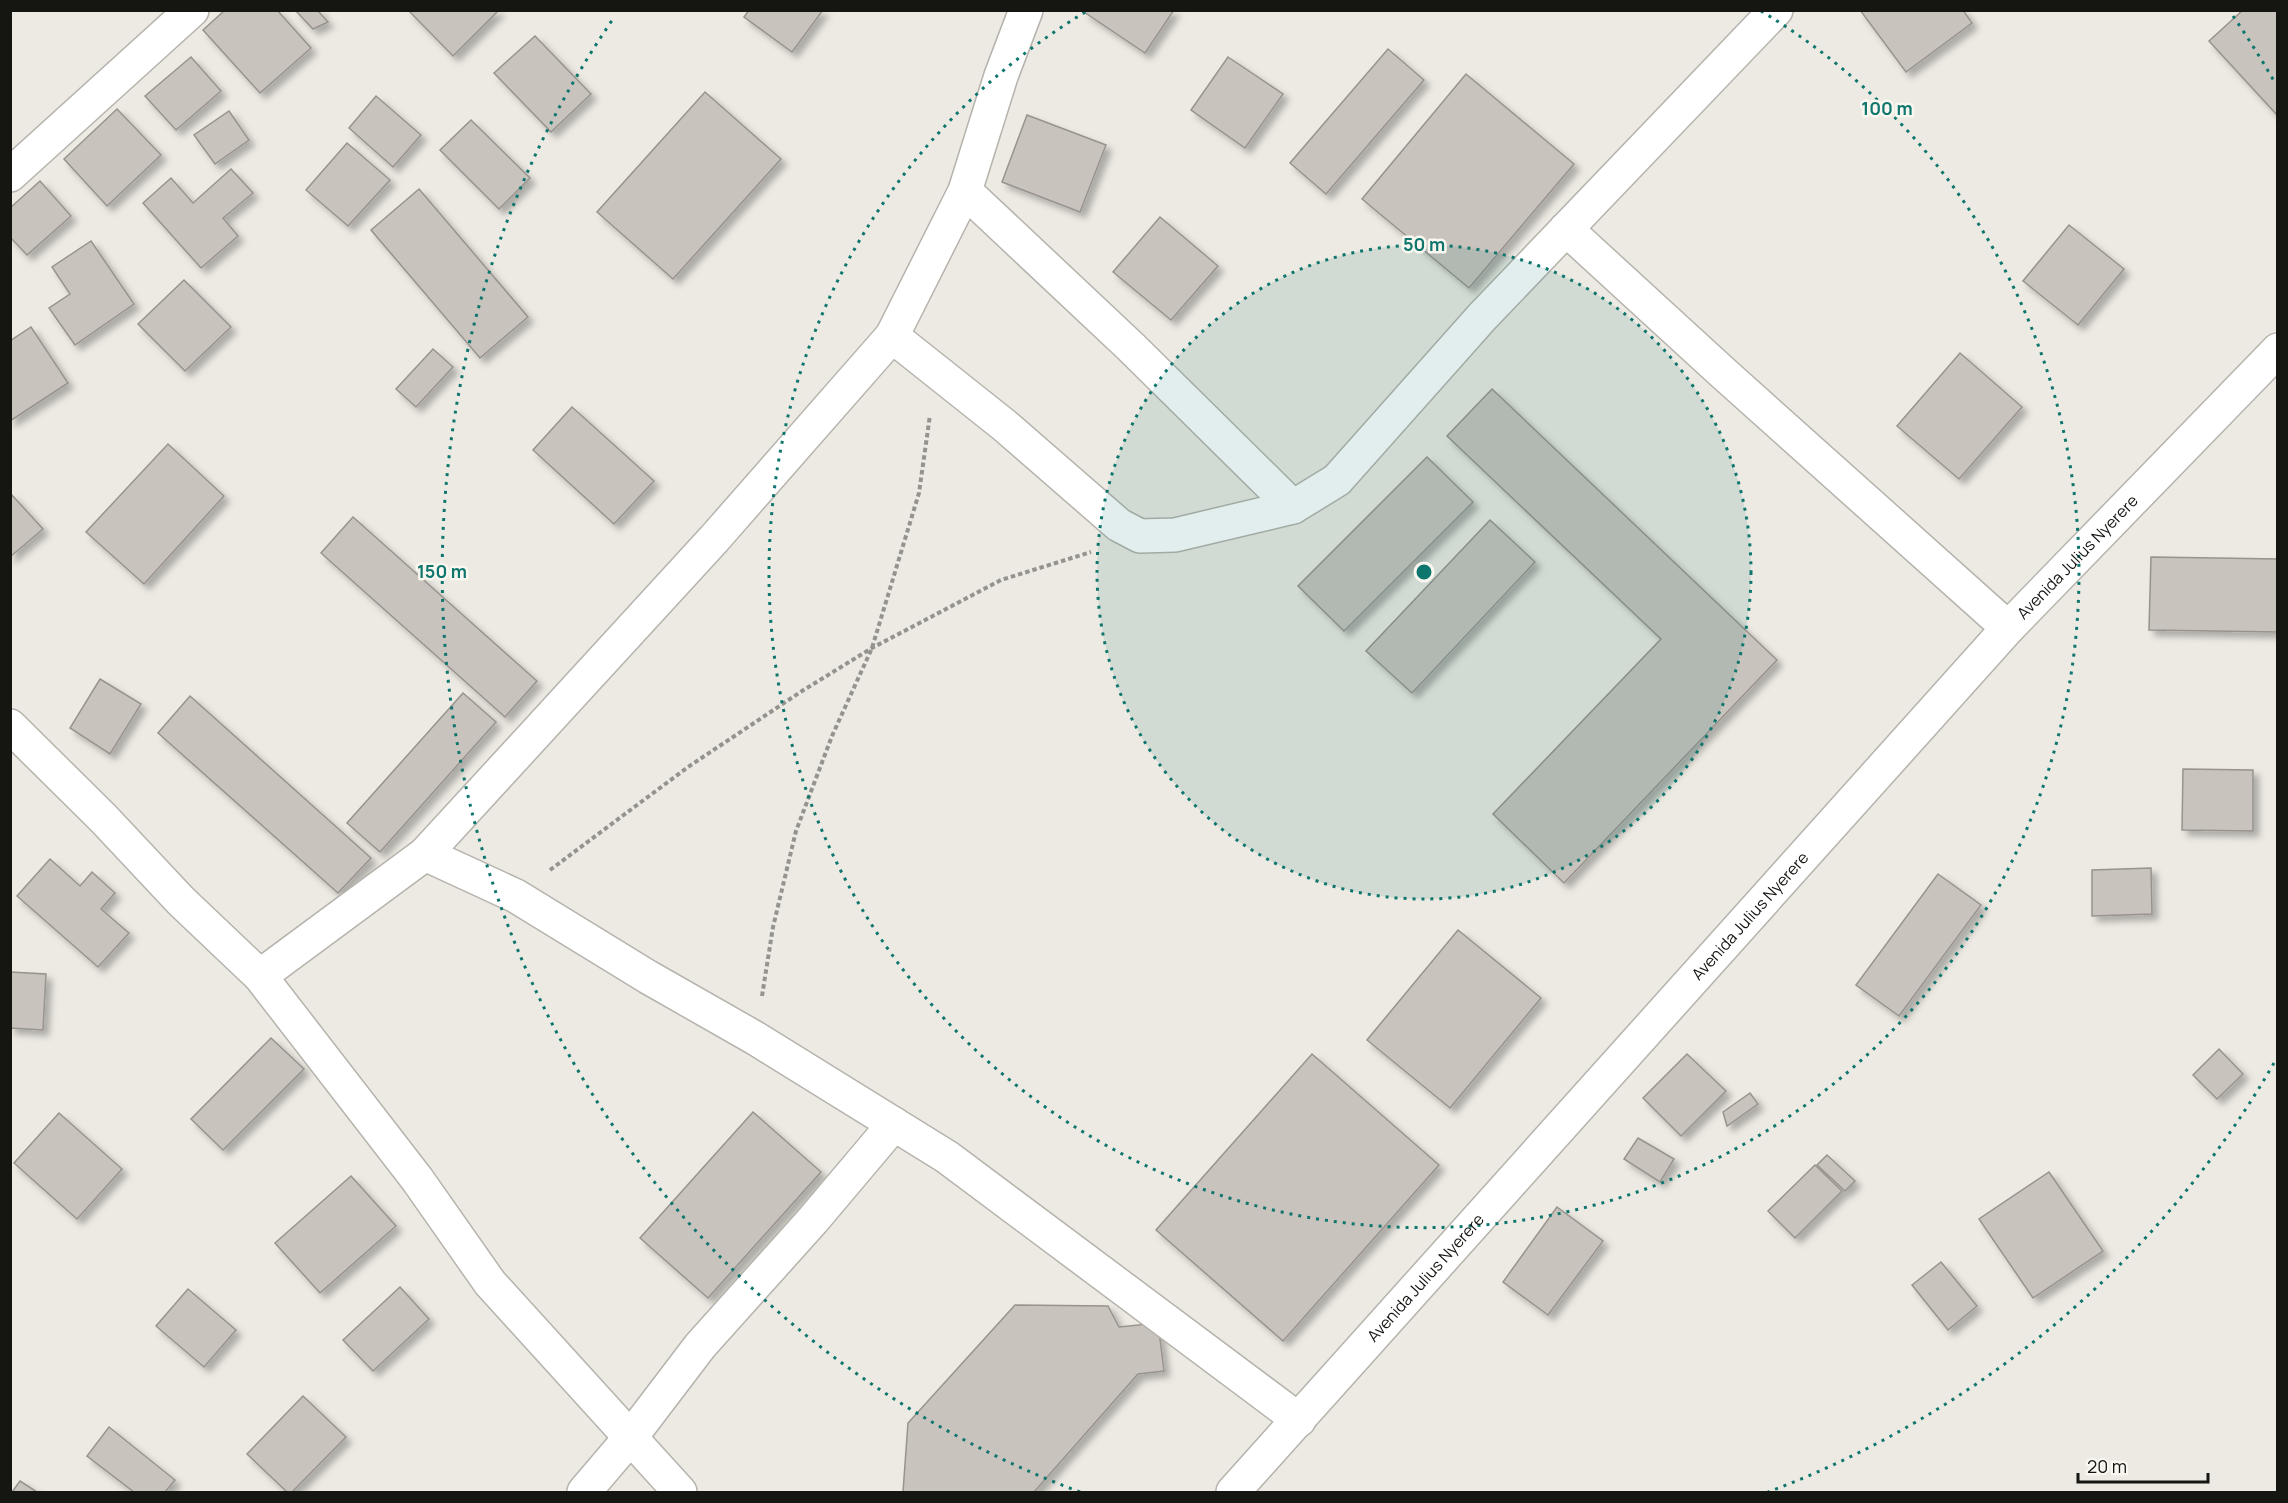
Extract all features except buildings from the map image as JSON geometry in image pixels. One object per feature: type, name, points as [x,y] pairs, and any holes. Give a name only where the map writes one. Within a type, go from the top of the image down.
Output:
[{"type":"street","points":[[10,175],[192,10]]},
{"type":"street","points":[[260,976],[425,854],[714,539],[892,336],[965,191],[1001,76],[1026,10]]},
{"type":"street","points":[[892,336],[1004,425],[1119,525],[1140,536],[1175,535],[1293,507],[1337,480],[1482,317],[1776,10]]},
{"type":"street","points":[[965,191],[1131,347],[1293,507]]},
{"type":"street","points":[[1566,229],[2008,628]]},
{"type":"street","name":"Avenida Julius Nyerere","points":[[1233,1492],[2008,628],[2277,350]]},
{"type":"street","points":[[10,726],[104,819],[181,901],[260,976],[417,1179],[490,1283],[681,1492]]},
{"type":"street","points":[[425,854],[516,896],[648,977],[755,1038],[948,1157],[1299,1420]]},
{"type":"street","points":[[584,1492],[630,1438],[700,1346],[813,1220],[894,1124]]},
{"type":"path","points":[[755,1038],[773,927],[796,831],[832,736],[872,648],[919,494],[931,408],[920,359]]},
{"type":"path","points":[[516,896],[688,767],[802,691],[872,648],[1001,580],[1140,536]]}]
